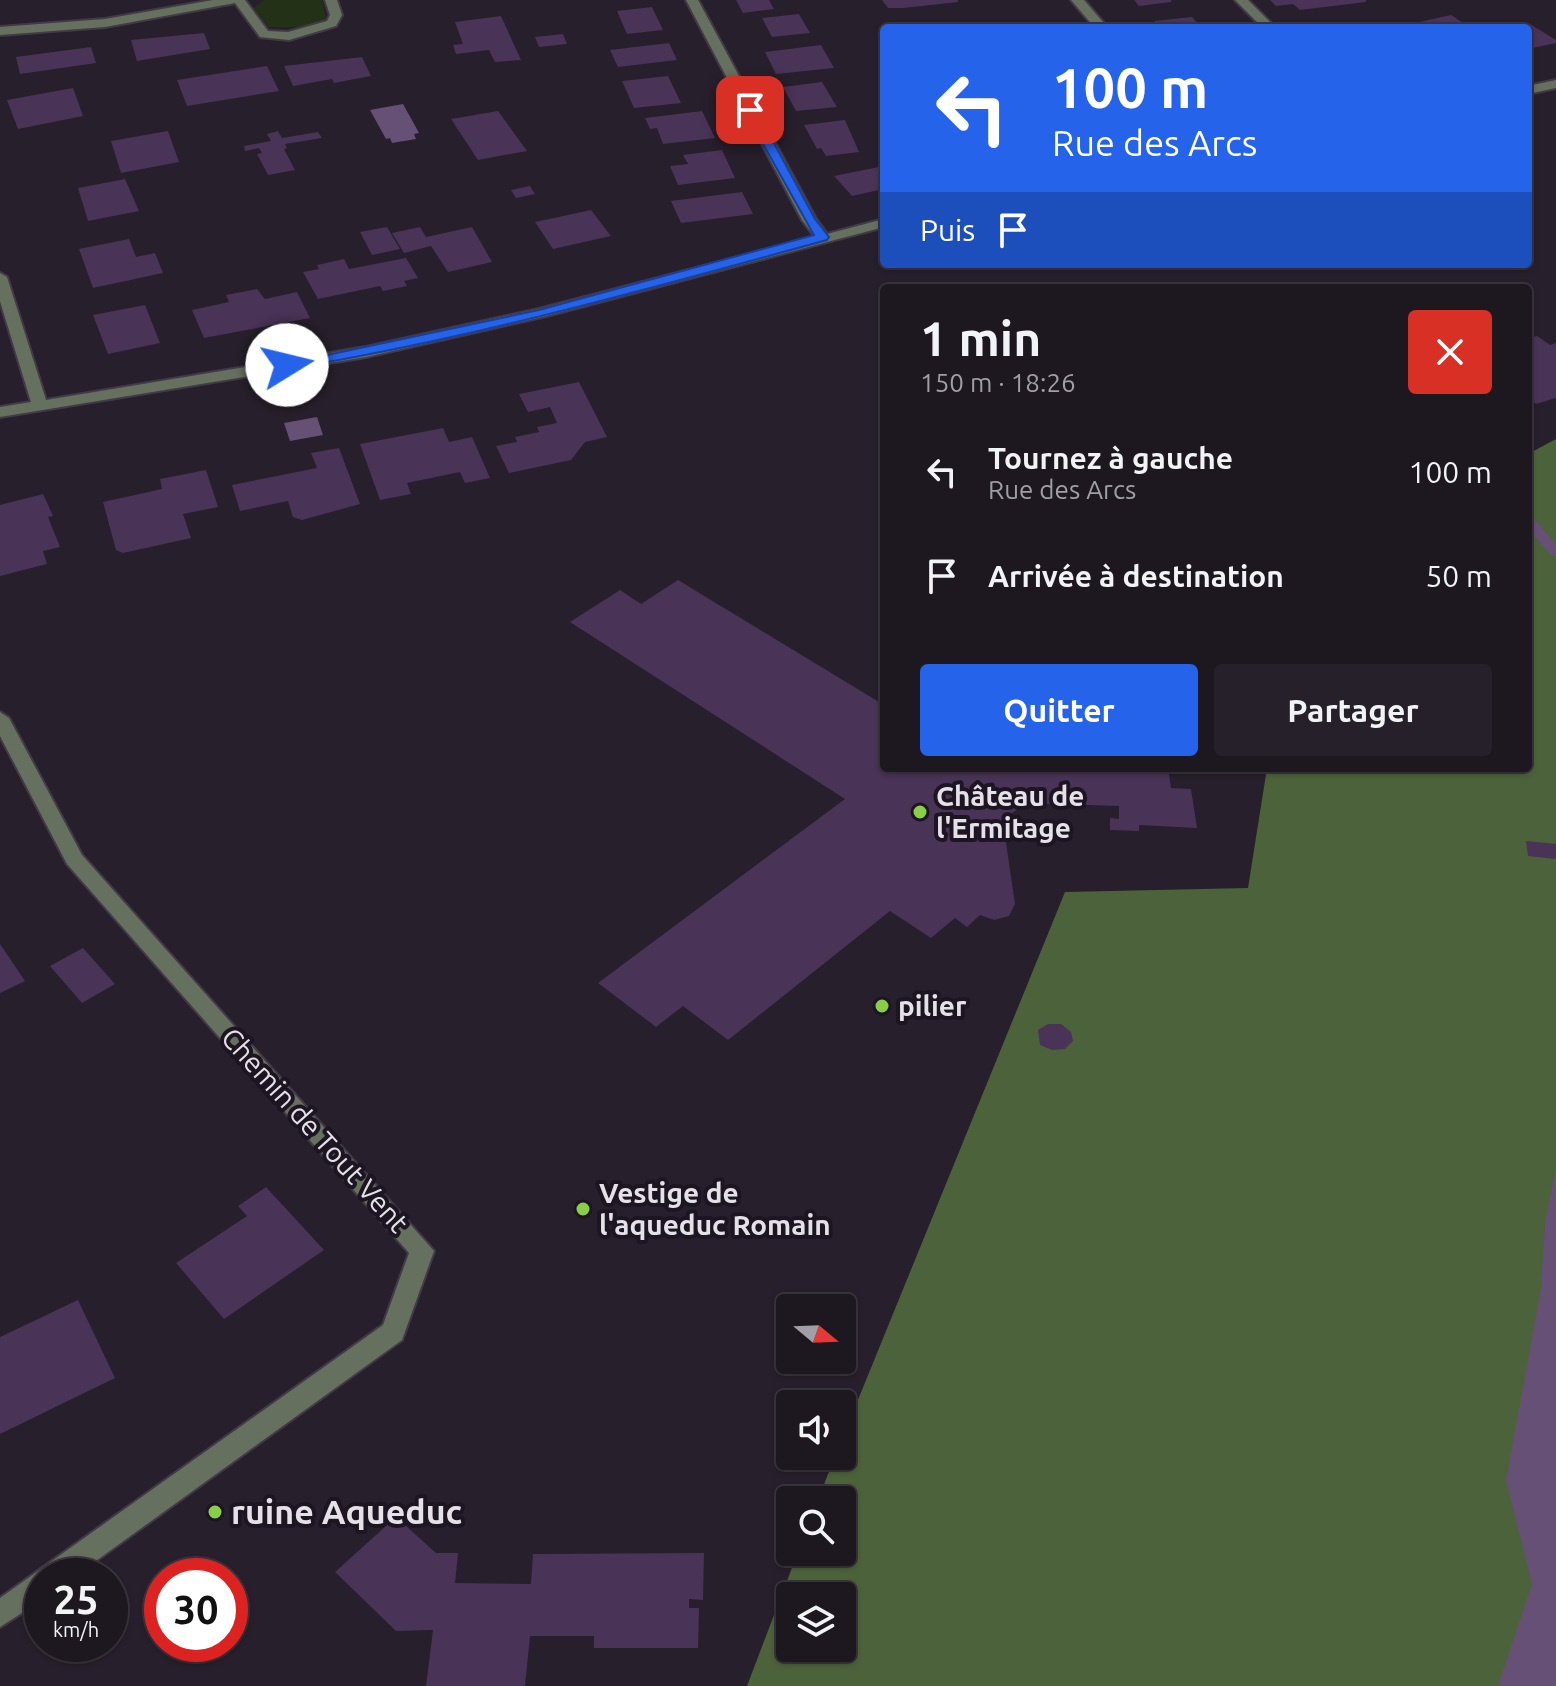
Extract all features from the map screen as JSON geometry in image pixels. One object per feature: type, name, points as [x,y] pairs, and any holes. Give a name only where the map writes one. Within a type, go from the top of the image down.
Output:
[{"type":"street","points":[[0,31],[89,25],[236,0],[264,34],[289,36],[332,23],[336,15],[331,0]]},
{"type":"street","points":[[692,0],[809,220],[822,237]]},
{"type":"street","points":[[1077,0],[1098,24]]},
{"type":"street","points":[[1241,0],[1266,24]]},
{"type":"street","points":[[1532,89],[1556,84]]},
{"type":"street","points":[[0,412],[366,352],[541,313],[880,224]]},
{"type":"street","points":[[0,277],[40,405]]},
{"type":"street","name":"Chemin de Tout Vent","points":[[0,718],[74,859],[422,1251],[393,1332],[78,1558]]},
{"type":"street","points":[[0,1614],[24,1597]]},
{"type":"green space","points":[[265,0],[322,0],[326,19],[305,27],[269,27],[253,8]]},
{"type":"green space","points":[[1556,439],[1556,1686],[747,1686],[776,1610],[776,1662],[856,1662],[856,1582],[787,1582],[793,1566],[856,1566],[856,1486],[823,1486],[830,1470],[856,1470],[856,1405],[1065,892],[1248,888],[1266,772],[1532,772],[1532,452]]},
{"type":"shaded area","points":[[403,104],[419,133],[414,134],[416,139],[392,143],[390,138],[386,139],[370,110]]},
{"type":"shaded area","points":[[317,417],[323,435],[290,441],[284,423]]},
{"type":"shaded area","points":[[1556,1168],[1556,1686],[1498,1686],[1532,1584],[1506,1480],[1541,1289],[1545,1222]]},
{"type":"building","points":[[736,0],[769,0],[774,9],[743,13]]},
{"type":"building","points":[[882,0],[958,0],[958,2],[888,8]]},
{"type":"building","points":[[1134,0],[1171,0],[1171,2],[1139,6]]},
{"type":"building","points":[[1270,0],[1366,2],[1300,10],[1293,4],[1276,6]]},
{"type":"building","points":[[652,7],[663,30],[627,34],[617,11]]},
{"type":"building","points":[[799,14],[810,33],[772,37],[762,18]]},
{"type":"building","points":[[1451,15],[1465,24],[1410,24]]},
{"type":"building","points":[[501,16],[521,60],[495,62],[489,50],[456,54],[453,45],[463,44],[455,22]]},
{"type":"building","points":[[1192,17],[1198,24],[1157,24],[1154,21]]},
{"type":"building","points":[[1532,25],[1556,40],[1556,43],[1532,48]]},
{"type":"building","points":[[204,33],[210,49],[137,61],[131,40]]},
{"type":"building","points":[[563,34],[567,44],[539,47],[535,37]]},
{"type":"building","points":[[669,43],[677,60],[618,67],[610,50]]},
{"type":"building","points":[[821,45],[834,68],[776,74],[765,52]]},
{"type":"building","points":[[91,47],[96,63],[20,74],[16,57]]},
{"type":"building","points":[[362,57],[371,76],[334,83],[332,79],[293,86],[284,66]]},
{"type":"building","points":[[267,66],[279,91],[187,106],[177,80]]},
{"type":"building","points":[[668,76],[681,103],[634,108],[622,81]]},
{"type":"building","points":[[822,82],[837,107],[796,111],[783,87]]},
{"type":"building","points":[[73,88],[83,116],[18,129],[7,100]]},
{"type":"building","points":[[498,111],[527,151],[478,160],[451,119]]},
{"type":"building","points":[[702,111],[715,138],[663,144],[657,128],[650,129],[645,118]]},
{"type":"building","points":[[845,120],[859,152],[826,156],[821,148],[817,149],[804,125]]},
{"type":"building","points":[[168,131],[179,162],[121,173],[111,141]]},
{"type":"building","points":[[278,131],[282,138],[318,132],[322,138],[285,144],[287,148],[284,149],[295,170],[268,175],[257,154],[262,153],[259,148],[245,151],[244,146],[271,141],[267,134]]},
{"type":"building","points":[[722,150],[735,178],[678,185],[670,166],[688,164],[683,155]]},
{"type":"building","points":[[880,167],[880,190],[852,196],[834,176]]},
{"type":"building","points":[[125,179],[139,211],[88,221],[78,188]]},
{"type":"building","points":[[530,186],[535,194],[516,198],[511,190]]},
{"type":"building","points":[[742,192],[753,214],[681,223],[671,201]]},
{"type":"building","points":[[591,210],[611,236],[553,249],[535,222]]},
{"type":"building","points":[[387,227],[400,249],[372,255],[360,232]]},
{"type":"building","points":[[420,227],[426,237],[472,227],[492,262],[448,272],[431,246],[404,253],[392,233]]},
{"type":"building","points":[[129,239],[136,257],[155,253],[163,273],[93,288],[79,249]]},
{"type":"building","points":[[406,258],[418,278],[404,281],[407,286],[383,291],[380,286],[318,299],[303,272],[319,269],[317,265],[344,259],[349,269]]},
{"type":"building","points":[[257,289],[265,299],[297,292],[310,318],[204,338],[192,310],[229,302],[226,295]]},
{"type":"building","points":[[145,305],[160,343],[108,354],[93,315]]},
{"type":"building","points":[[1537,336],[1550,345],[1556,343],[1556,398],[1536,404],[1532,401],[1532,337]]},
{"type":"building","points":[[579,382],[607,437],[585,442],[571,460],[509,473],[496,446],[517,442],[515,437],[539,432],[537,427],[557,423],[550,407],[528,412],[519,394]]},
{"type":"building","points":[[443,428],[449,442],[472,437],[490,478],[465,483],[460,472],[407,483],[411,494],[380,500],[360,444]]},
{"type":"building","points":[[339,448],[360,504],[302,520],[293,517],[288,501],[240,511],[232,485],[317,468],[311,453]]},
{"type":"building","points":[[206,470],[218,507],[183,514],[191,538],[123,553],[116,550],[103,502],[162,489],[160,479]]},
{"type":"building","points":[[43,494],[53,516],[48,517],[60,547],[43,551],[47,564],[0,576],[0,505]]},
{"type":"building","name":"Château de l'Ermitage","points":[[678,580],[880,703],[880,772],[1169,772],[1171,788],[1191,789],[1197,828],[1139,825],[1139,831],[1110,830],[1110,818],[1119,819],[1119,806],[1025,803],[993,828],[1005,836],[1015,904],[1009,916],[994,920],[980,915],[967,927],[955,918],[931,938],[890,911],[728,1040],[683,1006],[656,1027],[598,983],[845,799],[570,622],[620,590],[641,604]]},
{"type":"building","points":[[1526,841],[1556,844],[1556,859],[1528,856]]},
{"type":"building","points":[[0,944],[25,981],[0,993]]},
{"type":"building","points":[[83,948],[115,984],[82,1003],[50,966]]},
{"type":"building","points":[[1048,1024],[1061,1024],[1071,1032],[1073,1041],[1065,1049],[1052,1050],[1040,1045],[1038,1030]]},
{"type":"building","points":[[266,1187],[324,1250],[224,1319],[176,1263],[247,1216],[238,1206]]},
{"type":"building","points":[[78,1300],[115,1378],[0,1434],[0,1337]]},
{"type":"building","points":[[396,1517],[436,1553],[458,1553],[455,1583],[531,1584],[533,1554],[704,1553],[703,1600],[689,1599],[689,1608],[699,1608],[698,1648],[594,1648],[594,1636],[530,1636],[525,1686],[426,1686],[433,1630],[396,1631],[335,1572]]},
{"type":"waterway","points":[[1532,525],[1556,552]]},
{"type":"place","name":"Château de l'Ermitage","points":[[920,812]]},
{"type":"place","name":"pilier","points":[[882,1006]]},
{"type":"place","name":"Vestige de l'aqueduc Romain","points":[[583,1209]]},
{"type":"place","name":"ruine Aqueduc","points":[[215,1512]]},
{"type":"route","points":[[287,365],[366,352],[541,313],[822,237],[809,220],[750,110]]}]
